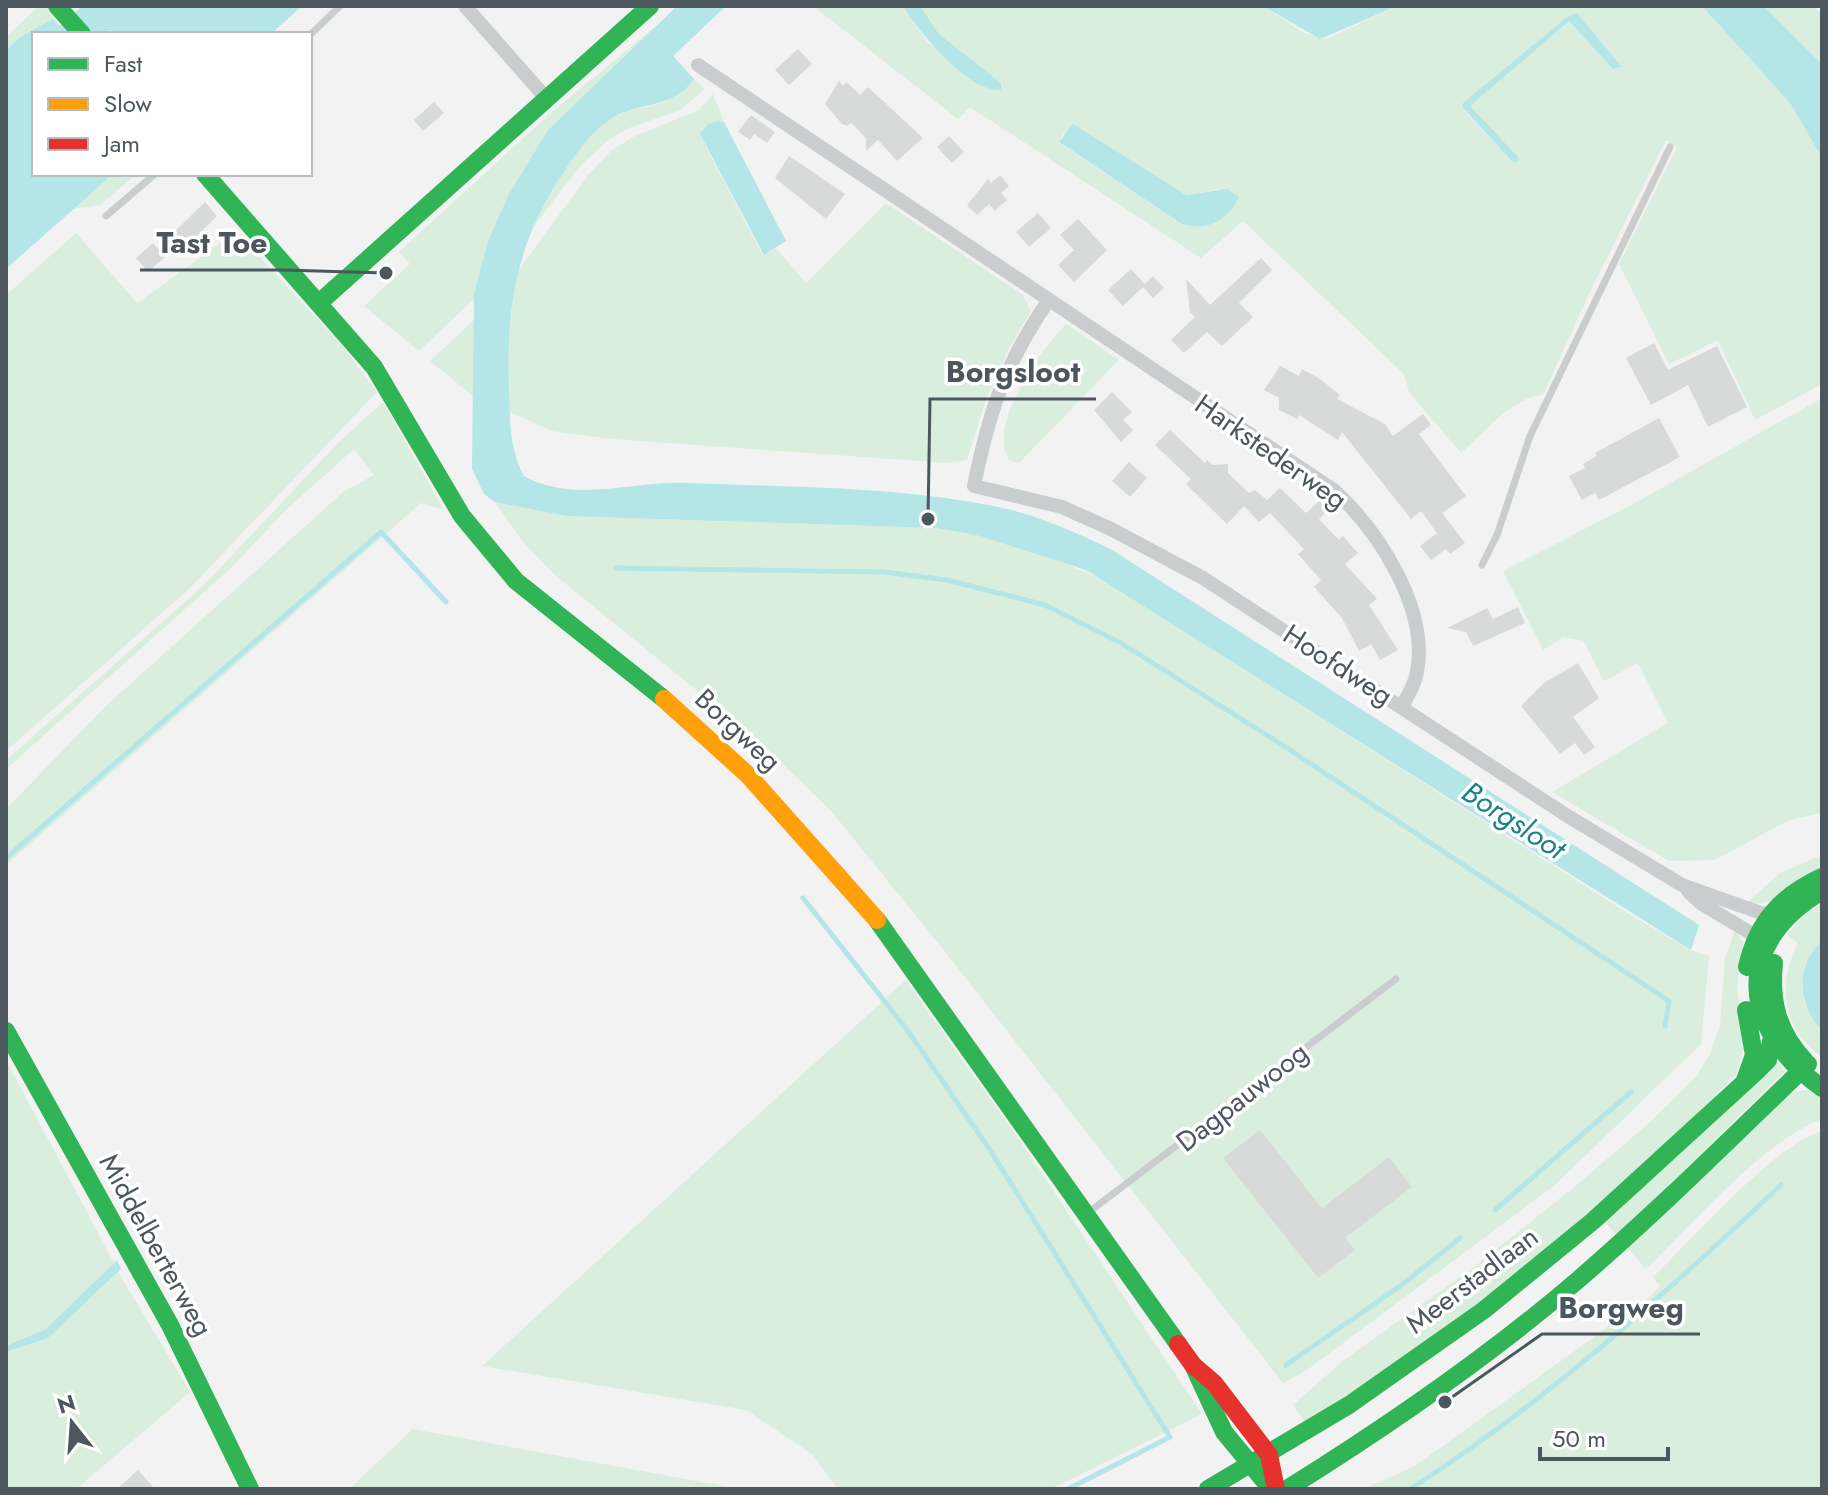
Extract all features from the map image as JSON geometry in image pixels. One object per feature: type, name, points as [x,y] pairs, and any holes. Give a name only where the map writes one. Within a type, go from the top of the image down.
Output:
[{"type":"main road","points":[[57,6],[80,32]]},
{"type":"main road","points":[[319,303],[650,6]]},
{"type":"main road","name":"Borgweg","points":[[207,176],[387,384],[456,506],[516,581],[671,705],[748,775],[864,901],[1193,1365],[1214,1383],[1269,1455],[1273,1489]]},
{"type":"main road","points":[[1809,1070],[1762,1038],[1744,993],[1767,915],[1800,886],[1822,877]]},
{"type":"main road","points":[[1760,939],[1794,907],[1822,891]]},
{"type":"main road","points":[[1760,939],[1776,952],[1771,981],[1775,1014],[1793,1049],[1822,1088]]},
{"type":"main road","name":"Middelberterweg","points":[[6,1031],[170,1325],[250,1489]]},
{"type":"main road","name":"Meerstadlaan","points":[[1208,1489],[1269,1455],[1486,1308],[1636,1185],[1744,1082],[1762,1038]]},
{"type":"main road","points":[[1287,1489],[1373,1436],[1513,1331],[1662,1205],[1809,1070]]},
{"type":"main road","name":"Borgweg","points":[[1193,1365],[1201,1391],[1248,1467],[1273,1489]]},
{"type":"street","points":[[465,6],[546,98]]},
{"type":"street","name":"Harkstederweg","points":[[698,65],[1318,478],[1360,516],[1404,593],[1417,635],[1417,676],[1402,706]]},
{"type":"street","name":"Hoofdweg","points":[[1048,301],[1018,345],[994,399],[974,486],[1062,507],[1203,578],[1566,815],[1682,885],[1767,915]]},
{"type":"street","name":"Hoofdweg","points":[[1682,885],[1702,904],[1760,939]]},
{"type":"lane","points":[[312,33],[340,6]]},
{"type":"lane","points":[[1482,565],[1497,535],[1530,436],[1670,147]]},
{"type":"lane","points":[[106,216],[153,176]]},
{"type":"lane","name":"Dagpauwoog","points":[[1087,1213],[1396,979]]},
{"type":"green space","points":[[39,6],[46,6],[53,19],[22,36],[6,50],[6,37]]},
{"type":"green space","points":[[813,6],[903,6],[927,42],[1001,90],[1001,83],[939,34],[920,6],[1263,6],[1304,33],[1326,39],[1397,6],[1702,6],[1790,103],[1822,158],[1822,384],[1755,420],[1718,340],[1669,364],[1619,264],[1677,147],[1666,140],[1588,296],[1543,395],[1532,397],[1510,409],[1461,453],[1409,392],[1404,374],[1243,221],[1201,258],[970,107],[958,119]],"holes":[[[1577,13],[1622,67],[1620,69],[1569,21],[1469,106],[1519,162],[1513,162],[1463,109],[1567,17]],[[1063,134],[1186,195],[1221,189],[1182,224],[1059,143]]]},
{"type":"green space","points":[[1764,6],[1814,6],[1822,15],[1822,64]]},
{"type":"green space","points":[[661,22],[548,130],[509,194],[488,241],[474,299],[419,351],[364,306],[410,264],[399,252],[553,111]]},
{"type":"green space","points":[[694,79],[705,89],[681,110],[626,129],[608,140],[580,166],[527,235],[563,170],[587,138],[613,117],[678,95]]},
{"type":"green space","points":[[713,94],[724,122],[718,121],[700,134],[706,147],[761,252],[764,255],[776,248],[806,283],[886,203],[1023,295],[1031,311],[1008,350],[986,399],[967,460],[946,463],[612,439],[552,431],[510,412],[508,344],[516,274],[588,175],[611,151],[633,137],[699,110]]},
{"type":"green space","points":[[111,176],[135,176],[100,205],[73,209]]},
{"type":"green space","points":[[236,232],[341,344],[377,392],[190,588],[6,751],[6,295],[76,233],[137,303]]},
{"type":"green space","points":[[474,320],[473,396],[430,361]]},
{"type":"green space","points":[[1066,324],[1119,360],[1019,463],[1009,460],[1004,445],[1011,408],[1031,369]]},
{"type":"green space","points":[[1822,398],[1822,813],[1789,820],[1715,860],[1669,861],[1552,792],[1668,723],[1638,663],[1604,681],[1584,641],[1563,637],[1543,650],[1503,571],[1635,503]]},
{"type":"green space","points":[[383,402],[444,510],[421,503],[6,865],[6,809],[105,707],[343,492],[374,475],[354,449],[287,509],[231,568],[6,769],[6,760],[203,586],[338,443]]},
{"type":"green space","points":[[495,502],[566,516],[935,528],[980,536],[1042,554],[1106,581],[1626,912],[1690,950],[1709,956],[1701,1044],[1556,1184],[1307,1370],[1283,1383],[832,812],[759,741],[556,576],[523,542]]},
{"type":"green space","points":[[1822,855],[1822,869],[1786,893],[1767,902],[1748,902],[1780,873]]},
{"type":"green space","points":[[1822,905],[1822,940],[1805,965],[1802,989],[1804,1001],[1822,1030],[1822,1057],[1798,1033],[1791,1020],[1786,990],[1791,958],[1798,943],[1787,935],[1806,913]]},
{"type":"green space","points":[[1735,930],[1743,943],[1737,989],[1746,1042],[1736,1075],[1605,1204],[1465,1314],[1306,1424],[1293,1405],[1344,1360],[1474,1267],[1573,1188],[1651,1121],[1696,1077],[1710,1054],[1720,1025],[1725,958]]},
{"type":"green space","points":[[906,980],[1027,1151],[1202,1414],[1051,1489],[838,1489],[812,1454],[746,1410],[482,1366]]},
{"type":"green space","points":[[6,1060],[114,1263],[46,1329],[6,1346]]},
{"type":"green space","points":[[1777,1061],[1785,1071],[1617,1236],[1603,1219]]},
{"type":"green space","points":[[1806,1090],[1822,1094],[1822,1119],[1799,1130],[1752,1165],[1646,1269],[1624,1244],[1787,1094]]},
{"type":"green space","points":[[1822,1131],[1822,1489],[1364,1489],[1415,1466],[1651,1296],[1660,1286],[1653,1277],[1734,1195],[1781,1154]]},
{"type":"green space","points":[[118,1272],[190,1392],[76,1489],[6,1489],[6,1352],[48,1338]]},
{"type":"green space","points":[[413,1429],[724,1486],[727,1489],[349,1489]]},
{"type":"water","points":[[82,6],[302,6],[273,32],[32,32],[32,176],[111,176],[6,269],[6,50],[22,36],[53,19],[60,26]]},
{"type":"water","points":[[677,6],[726,6],[673,56],[694,79],[676,96],[620,114],[596,131],[549,196],[525,248],[513,301],[509,357],[511,434],[524,476],[563,489],[584,490],[687,483],[882,491],[998,507],[1056,525],[1112,550],[1699,925],[1691,950],[1086,570],[980,536],[936,528],[566,516],[495,502],[484,494],[472,469],[474,294],[488,241],[509,194],[548,130]]},
{"type":"water","points":[[903,6],[920,6],[939,34],[1001,83],[1001,90],[988,88],[960,71],[932,45]]},
{"type":"water","points":[[1263,6],[1397,6],[1320,39]]},
{"type":"water","points":[[1702,6],[1764,6],[1822,64],[1822,158],[1790,103]]},
{"type":"water","points":[[1577,13],[1622,67],[1613,69],[1569,21],[1470,106],[1518,157],[1519,162],[1513,162],[1463,108],[1463,103],[1567,17]]},
{"type":"water","points":[[724,122],[786,241],[764,255],[700,134],[708,124]]},
{"type":"water","points":[[1073,124],[1186,195],[1227,189],[1239,197],[1229,212],[1216,222],[1200,226],[1182,224],[1059,142]]},
{"type":"water","points":[[1822,940],[1822,1030],[1808,1009],[1802,985],[1807,961]]},
{"type":"water","points":[[117,1260],[121,1269],[48,1338],[6,1352],[6,1346],[46,1329]]},
{"type":"building","points":[[798,49],[812,64],[789,85],[775,70]]},
{"type":"building","points":[[839,81],[843,86],[847,82],[860,95],[868,87],[923,138],[897,161],[878,140],[866,151],[866,138],[851,123],[847,126],[842,124],[825,104]]},
{"type":"building","points":[[434,102],[444,113],[423,131],[414,120]]},
{"type":"building","points":[[751,115],[775,132],[767,143],[754,134],[750,140],[738,132]]},
{"type":"building","points":[[949,136],[964,152],[952,163],[937,147]]},
{"type":"building","points":[[789,156],[845,194],[826,219],[775,178]]},
{"type":"building","points":[[1000,175],[1009,186],[1001,193],[1007,200],[995,211],[989,204],[977,215],[967,205],[988,179],[991,183]]},
{"type":"building","points":[[205,202],[217,216],[179,254],[167,239]]},
{"type":"building","points":[[1038,213],[1051,228],[1029,247],[1016,232]]},
{"type":"building","points":[[1078,219],[1107,250],[1074,282],[1058,265],[1074,250],[1060,235]]},
{"type":"building","points":[[153,243],[165,257],[148,272],[136,258]]},
{"type":"building","points":[[1261,258],[1272,270],[1239,303],[1253,317],[1222,346],[1207,332],[1184,353],[1171,340],[1195,317],[1190,312],[1186,279],[1210,305]]},
{"type":"building","points":[[1131,269],[1145,284],[1153,276],[1164,288],[1153,298],[1143,287],[1123,306],[1108,290]]},
{"type":"building","points":[[1654,343],[1668,370],[1717,346],[1747,407],[1708,427],[1688,385],[1651,405],[1626,358]]},
{"type":"building","points":[[1280,366],[1299,376],[1302,369],[1320,379],[1340,395],[1337,399],[1385,424],[1393,436],[1423,414],[1431,425],[1419,434],[1466,496],[1442,513],[1465,543],[1450,554],[1446,549],[1431,560],[1420,546],[1437,533],[1421,511],[1411,519],[1342,432],[1338,440],[1299,415],[1297,419],[1279,410],[1279,398],[1264,390]]},
{"type":"building","points":[[1112,392],[1132,412],[1123,420],[1133,430],[1121,442],[1094,410]]},
{"type":"building","points":[[1659,418],[1680,457],[1599,500],[1595,493],[1582,500],[1569,476],[1585,468],[1583,464],[1597,456],[1595,453]]},
{"type":"building","points":[[1170,430],[1205,463],[1207,460],[1212,465],[1228,464],[1228,473],[1249,493],[1255,490],[1267,500],[1280,488],[1306,513],[1325,496],[1329,499],[1334,504],[1319,519],[1339,540],[1343,536],[1358,553],[1345,564],[1377,599],[1369,605],[1398,650],[1380,660],[1371,644],[1359,651],[1342,618],[1314,587],[1321,580],[1298,554],[1304,549],[1270,513],[1259,522],[1244,506],[1227,524],[1186,484],[1191,479],[1155,445]]},
{"type":"building","points":[[1129,462],[1147,478],[1130,497],[1112,481]]},
{"type":"building","points":[[1518,607],[1525,623],[1473,646],[1466,632],[1447,628],[1487,608],[1493,619]]},
{"type":"building","points":[[1578,663],[1599,698],[1573,717],[1595,747],[1584,755],[1575,743],[1560,754],[1521,706],[1544,683]]},
{"type":"building","points":[[1260,1130],[1322,1208],[1389,1157],[1412,1187],[1345,1238],[1355,1250],[1318,1278],[1223,1158]]},
{"type":"building","points":[[138,1470],[155,1489],[117,1489]]},
{"type":"waterway","points":[[6,858],[381,532],[446,602]]},
{"type":"waterway","points":[[616,568],[884,572],[947,580],[1045,605],[1121,643],[1284,746],[1669,1001],[1665,1026]]},
{"type":"waterway","points":[[803,898],[908,1031],[988,1147],[1170,1437],[1068,1489]]},
{"type":"waterway","points":[[1495,1210],[1631,1092]]},
{"type":"waterway","points":[[1410,1489],[1509,1421],[1603,1346],[1781,1185]]},
{"type":"waterway","points":[[1286,1365],[1403,1284],[1460,1238]]},
{"type":"traffic: fast","points":[[57,6],[80,32]]},
{"type":"traffic: fast","points":[[319,303],[650,6]]},
{"type":"traffic: fast","points":[[207,176],[374,367],[462,516],[516,581],[664,699]]},
{"type":"traffic: fast","points":[[1747,967],[1757,937],[1773,912],[1794,893],[1822,877]]},
{"type":"traffic: fast","points":[[1822,891],[1793,913],[1772,936],[1761,962],[1758,988],[1762,1014],[1775,1040],[1795,1065],[1822,1088]]},
{"type":"traffic: fast","points":[[877,920],[1178,1344]]},
{"type":"traffic: fast","points":[[1774,963],[1773,991],[1778,1016],[1788,1039],[1805,1061]]},
{"type":"traffic: fast","points":[[1745,1080],[1754,1055],[1746,1010]]},
{"type":"traffic: fast","points":[[6,1031],[170,1325],[250,1489]]},
{"type":"traffic: fast","points":[[1208,1489],[1349,1405],[1484,1310],[1593,1221],[1758,1070],[1768,1060],[1771,1041]]},
{"type":"traffic: fast","points":[[1287,1489],[1436,1390],[1544,1309],[1637,1227],[1808,1064]]},
{"type":"traffic: fast","points":[[1193,1365],[1224,1432],[1271,1489]]},
{"type":"traffic: slow","points":[[664,699],[748,775],[877,920]]},
{"type":"traffic: jam","points":[[1178,1344],[1193,1365],[1214,1383],[1269,1455],[1276,1489]]},
{"type":"place","name":"Tast Toe","points":[[386,273]]},
{"type":"place","name":"Borgsloot","points":[[928,519]]},
{"type":"place","name":"Borgweg","points":[[1445,1402]]}]
